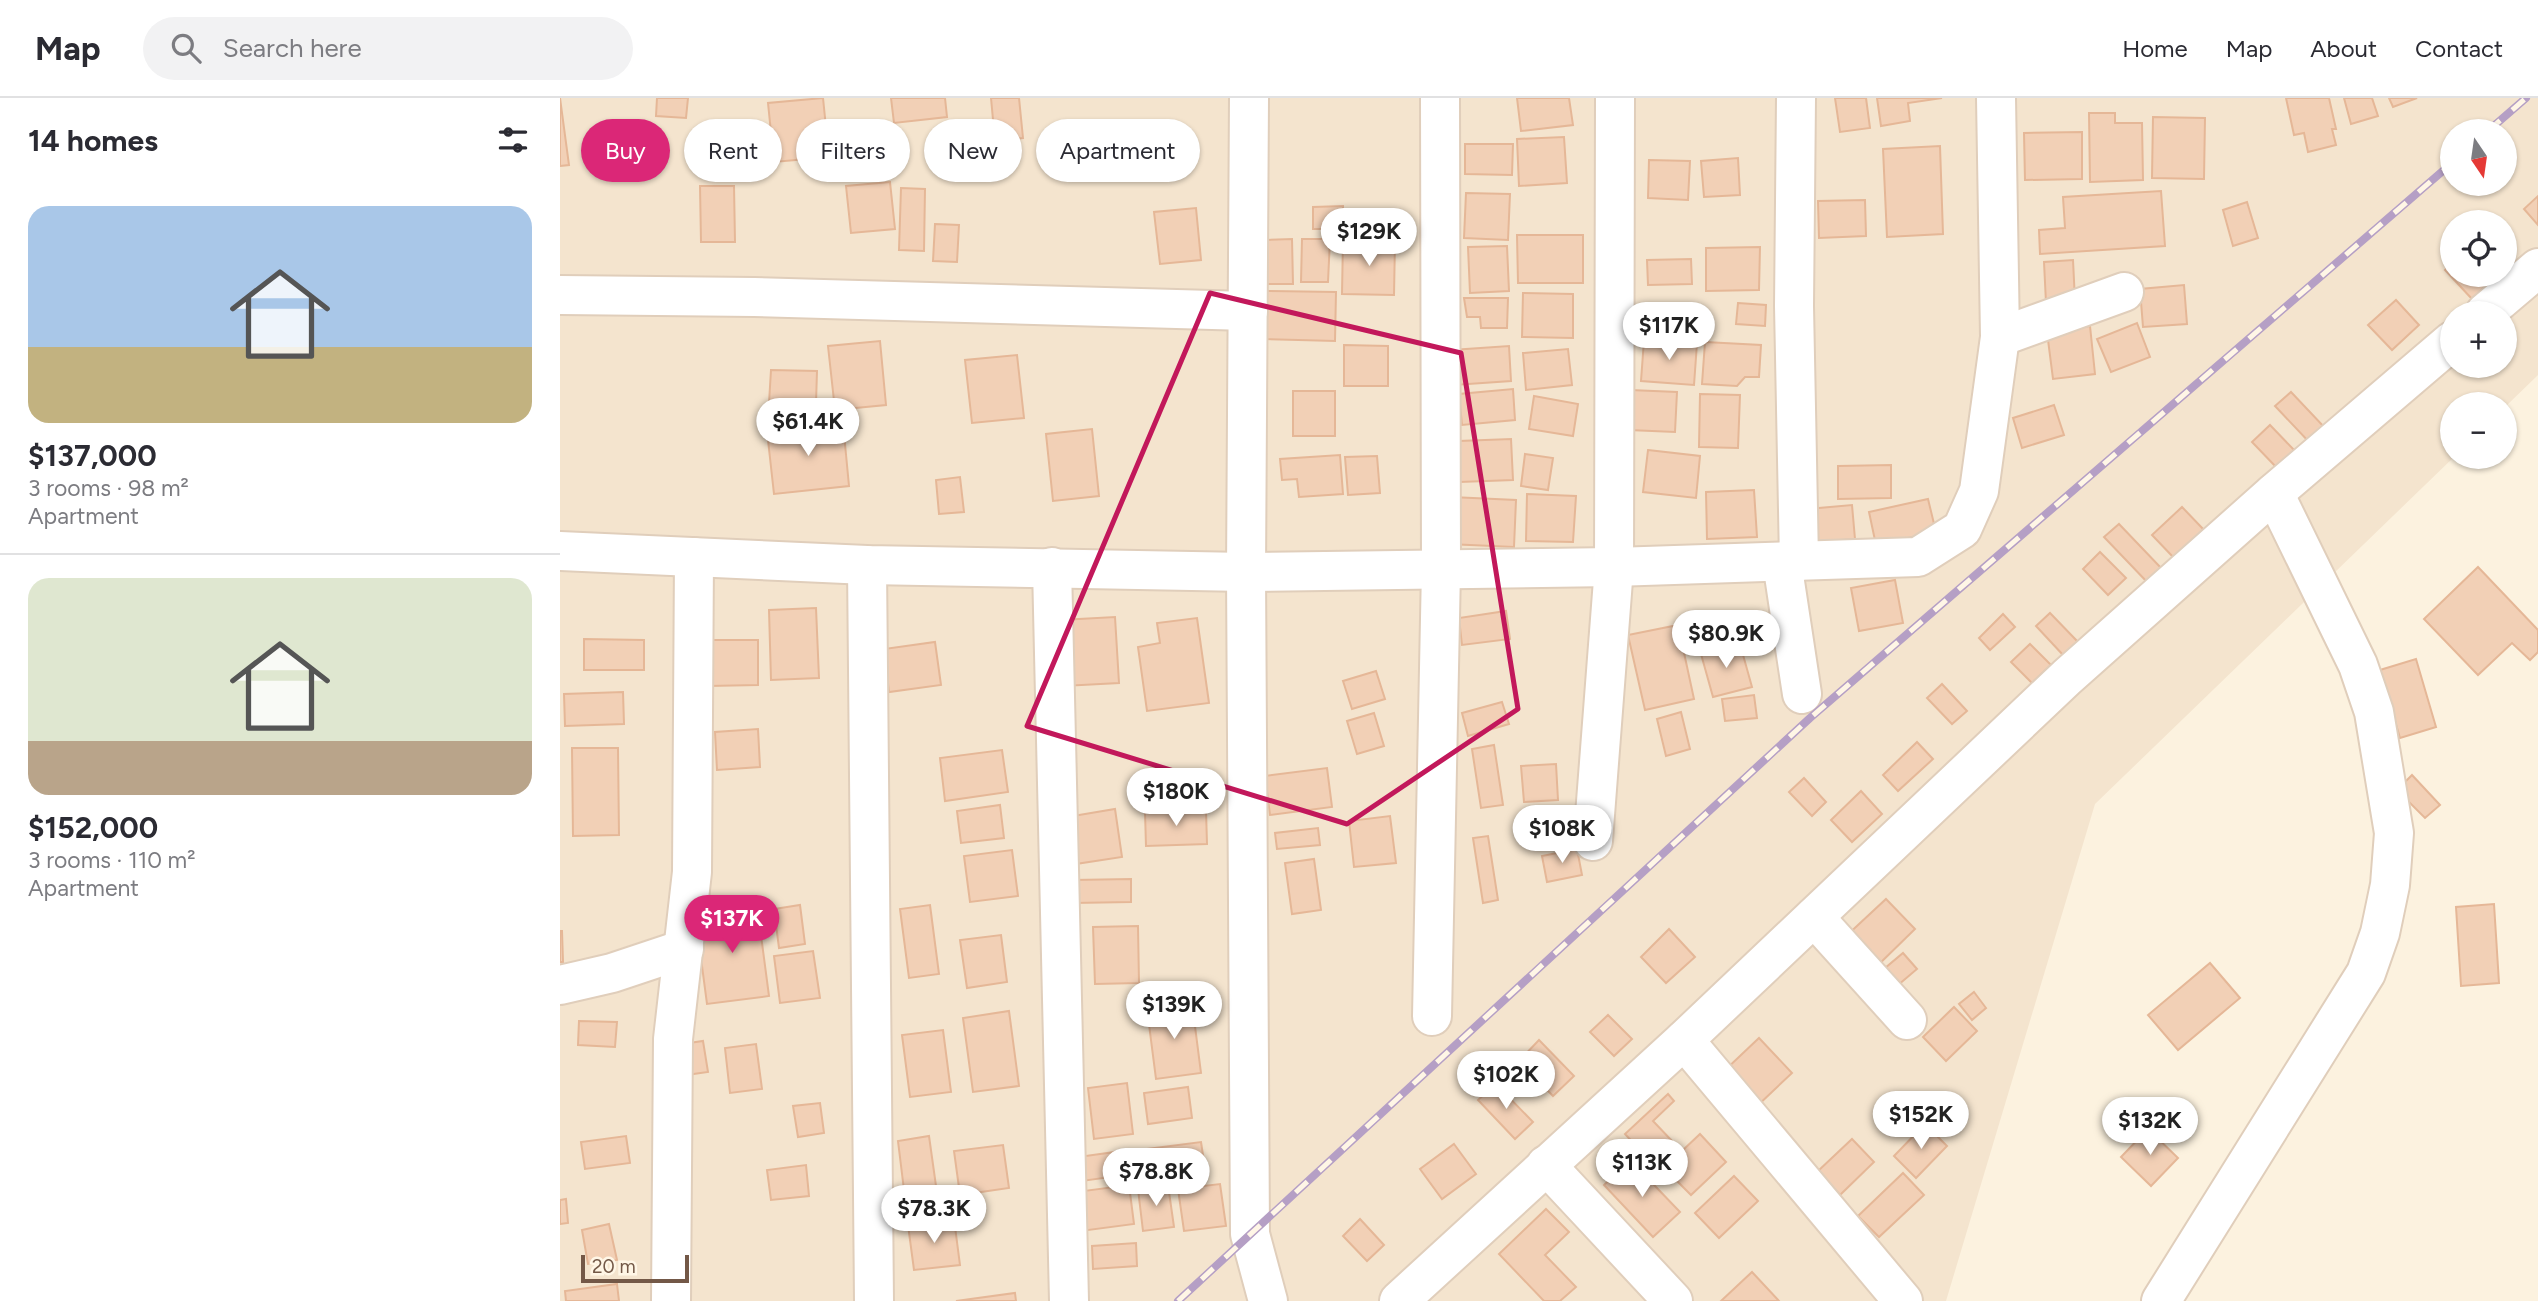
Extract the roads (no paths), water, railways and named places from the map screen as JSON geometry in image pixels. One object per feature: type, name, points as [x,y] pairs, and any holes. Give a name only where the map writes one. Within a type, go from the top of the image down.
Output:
[{"type":"street","points":[[1249,98],[1246,572],[1250,1234],[1268,1301]]},
{"type":"street","points":[[1432,1016],[1441,569],[1440,98]]},
{"type":"street","points":[[1593,841],[1614,567],[1615,98]]},
{"type":"street","points":[[1796,98],[1790,561],[1802,694]]},
{"type":"street","points":[[560,551],[867,565],[1246,572],[1614,567],[1918,557],[1962,529],[1979,491],[2000,337],[1996,98]]},
{"type":"street","points":[[2499,301],[2538,268]]},
{"type":"street","points":[[2000,337],[2124,292]]},
{"type":"street","points":[[560,295],[754,297],[1248,311]]},
{"type":"street","points":[[1411,1297],[1546,1165],[1684,1040],[2057,686],[2274,493],[2440,351]]},
{"type":"street","points":[[2161,1301],[2367,973],[2380,933],[2390,885],[2394,832],[2374,712],[2358,665],[2274,493]]},
{"type":"street","points":[[671,1301],[673,1039],[691,872],[694,557]]},
{"type":"street","points":[[867,565],[874,1301]]},
{"type":"street","points":[[1052,567],[1069,1301]]},
{"type":"street","points":[[1814,917],[1907,1020]]},
{"type":"street","points":[[560,985],[612,973],[684,948]]},
{"type":"street","points":[[1684,1040],[1903,1301]]},
{"type":"street","points":[[1546,1165],[1673,1301]]},
{"type":"railway","points":[[2502,119],[2526,98]]},
{"type":"railway","points":[[1178,1301],[1810,718],[2440,173]]}]
